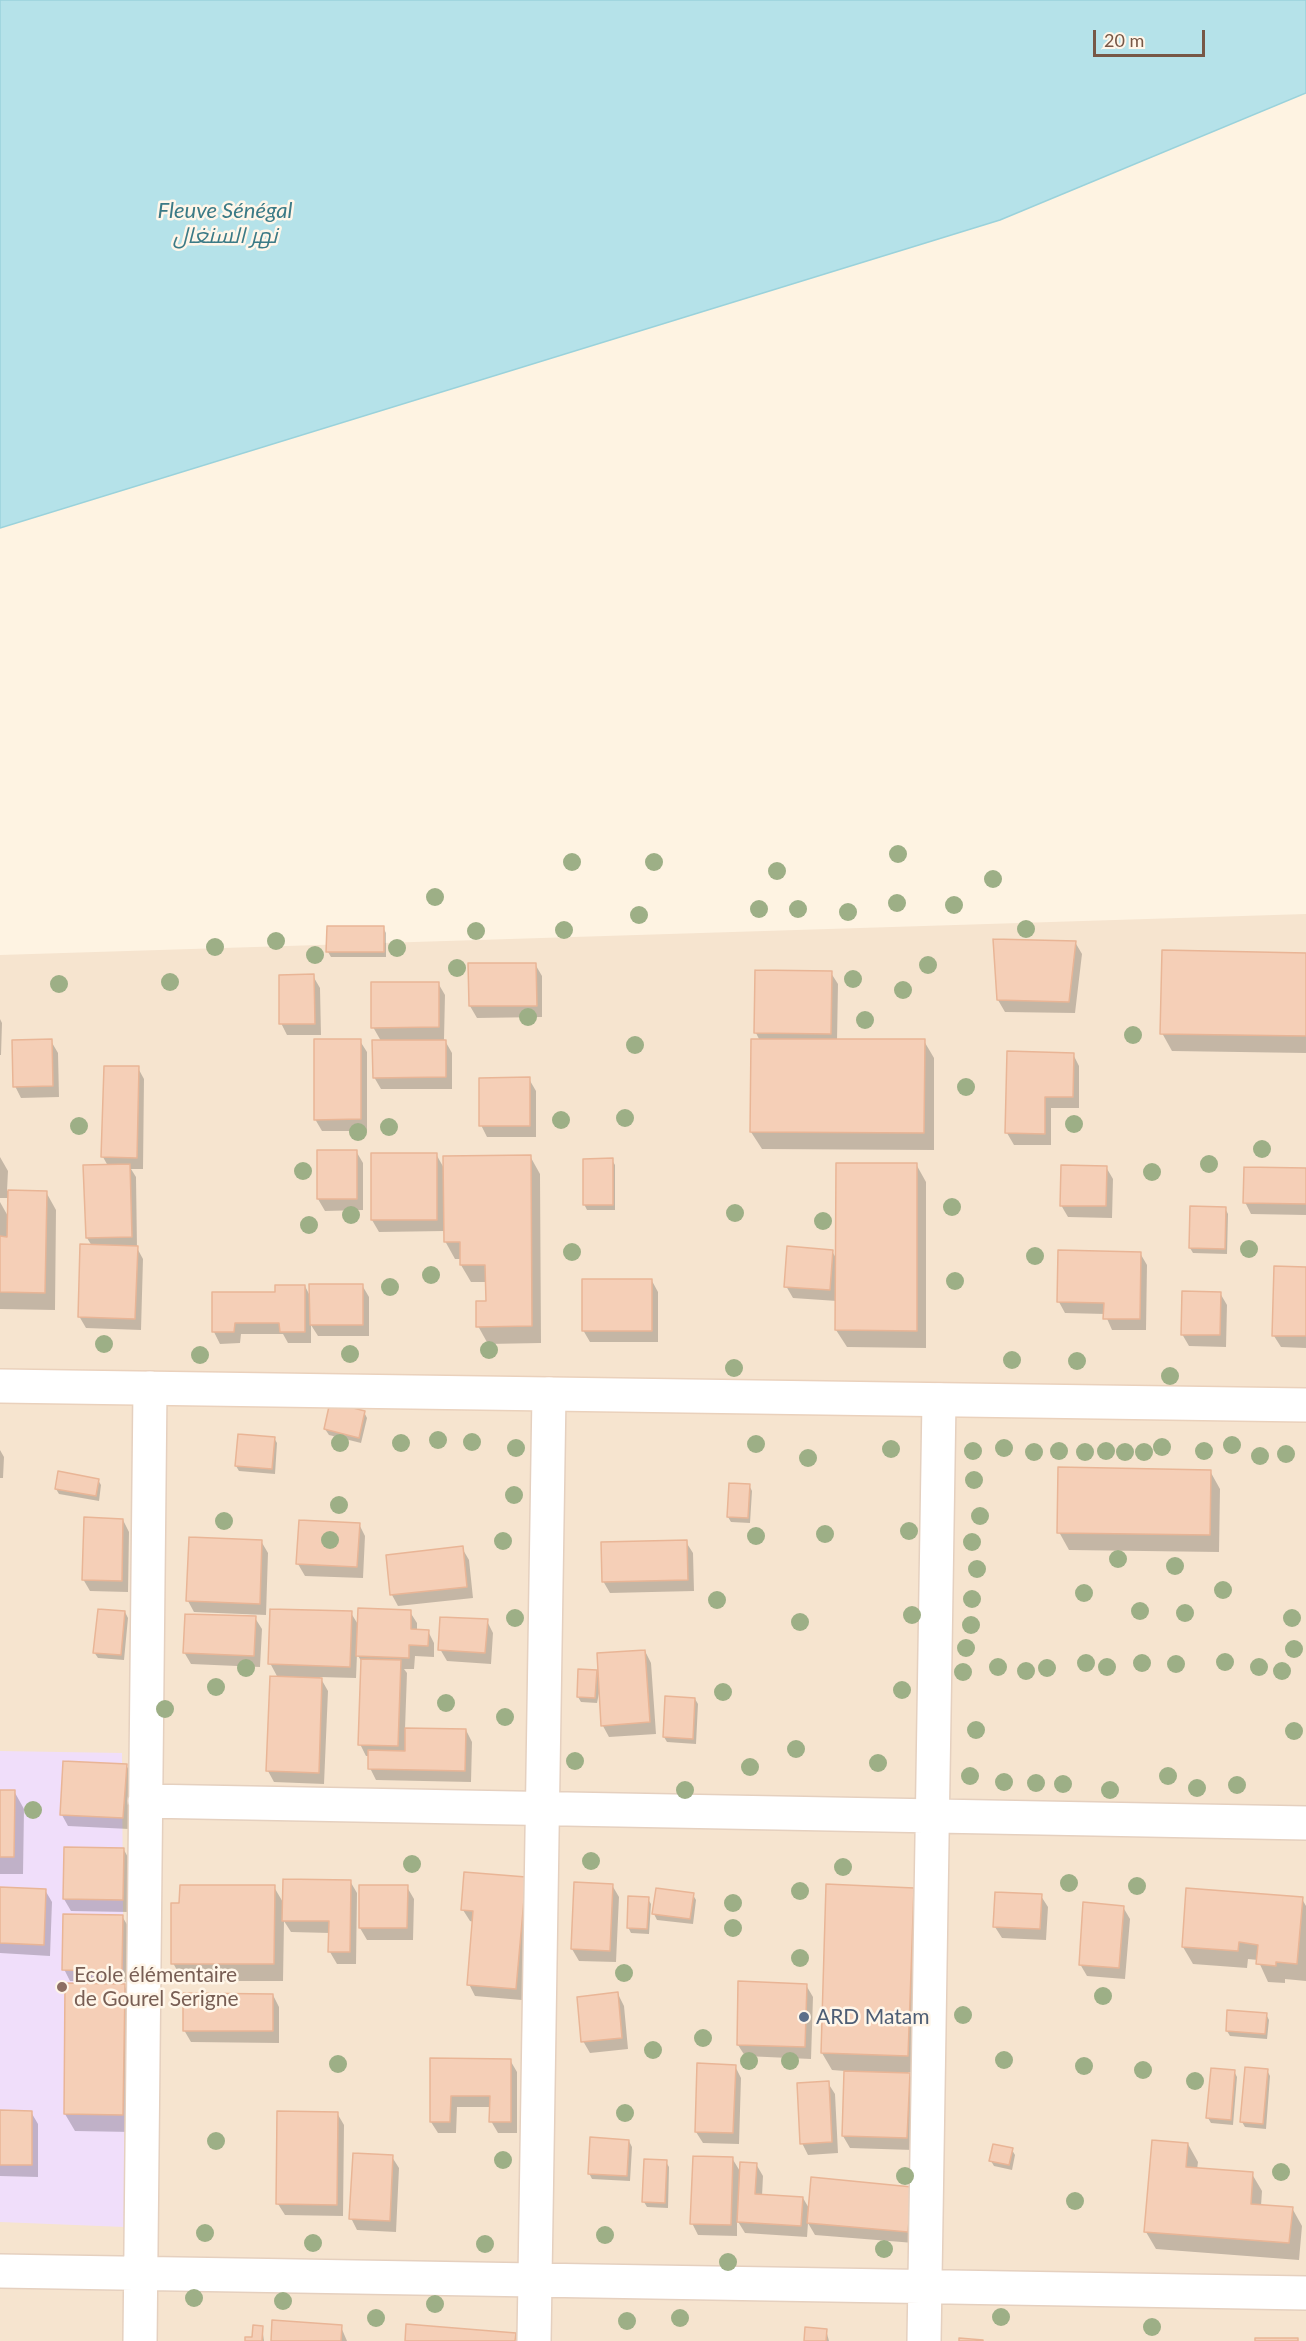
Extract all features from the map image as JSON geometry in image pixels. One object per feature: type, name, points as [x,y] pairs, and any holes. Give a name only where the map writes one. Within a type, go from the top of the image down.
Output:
[{"type":"street","points":[[0,1386],[1306,1404]]},
{"type":"street","points":[[140,2341],[150,1388]]},
{"type":"street","points":[[534,2341],[549,1394]]},
{"type":"street","points":[[924,2341],[939,1400]]},
{"type":"street","points":[[145,1801],[1306,1823]]},
{"type":"street","points":[[0,2271],[1306,2293]]},
{"type":"shaded area","points":[[1306,914],[1306,2341],[0,2341],[0,955]]},
{"type":"shaded area","name":"Ecole élémentaire de Gourel Serigne","points":[[0,1751],[122,1753],[125,2227],[0,2222]]},
{"type":"water","name":"Fleuve Sénégal نهر السنغال","points":[[0,0],[1306,0],[1306,93],[1000,220],[0,528]]},
{"type":"building","points":[[327,926],[384,926],[384,952],[326,952]]},
{"type":"building","points":[[993,939],[1076,941],[1069,1002],[997,1000]]},
{"type":"building","points":[[1162,950],[1306,953],[1306,1036],[1160,1034]]},
{"type":"building","points":[[468,963],[536,963],[537,1006],[469,1006]]},
{"type":"building","points":[[755,970],[832,971],[831,1034],[754,1033]]},
{"type":"building","points":[[314,974],[315,1024],[279,1024],[279,975]]},
{"type":"building","points":[[371,982],[439,982],[439,1027],[371,1028]]},
{"type":"building","points":[[52,1039],[53,1086],[13,1087],[12,1040]]},
{"type":"building","points":[[314,1039],[361,1039],[361,1119],[314,1120]]},
{"type":"building","points":[[751,1039],[925,1039],[924,1133],[750,1132]]},
{"type":"building","points":[[372,1040],[446,1040],[446,1077],[373,1078]]},
{"type":"building","points":[[1007,1051],[1074,1053],[1073,1097],[1045,1097],[1045,1134],[1005,1133]]},
{"type":"building","points":[[104,1066],[139,1066],[137,1158],[101,1157]]},
{"type":"building","points":[[530,1077],[530,1126],[479,1126],[479,1078]]},
{"type":"building","points":[[317,1150],[357,1150],[357,1199],[317,1199]]},
{"type":"building","points":[[371,1153],[437,1153],[437,1220],[371,1220]]},
{"type":"building","points":[[531,1155],[532,1326],[476,1327],[476,1301],[486,1301],[485,1265],[460,1265],[460,1242],[444,1242],[443,1156]]},
{"type":"building","points":[[613,1158],[613,1205],[583,1205],[583,1159]]},
{"type":"building","points":[[836,1163],[917,1163],[917,1331],[835,1330]]},
{"type":"building","points":[[130,1164],[132,1237],[86,1238],[83,1165]]},
{"type":"building","points":[[1061,1165],[1107,1166],[1106,1206],[1060,1206]]},
{"type":"building","points":[[1244,1167],[1306,1168],[1306,1204],[1243,1203]]},
{"type":"building","points":[[8,1190],[47,1191],[45,1293],[0,1292],[0,1236],[7,1237]]},
{"type":"building","points":[[1190,1206],[1226,1207],[1225,1249],[1189,1248]]},
{"type":"building","points":[[80,1244],[138,1246],[135,1319],[78,1317]]},
{"type":"building","points":[[787,1246],[833,1250],[830,1290],[784,1287]]},
{"type":"building","points":[[1058,1250],[1141,1252],[1140,1319],[1103,1319],[1104,1303],[1057,1302]]},
{"type":"building","points":[[1274,1266],[1306,1267],[1306,1336],[1272,1336]]},
{"type":"building","points":[[582,1279],[652,1279],[652,1331],[582,1331]]},
{"type":"building","points":[[309,1284],[363,1284],[363,1325],[310,1325]]},
{"type":"building","points":[[275,1285],[305,1285],[305,1332],[280,1332],[279,1323],[235,1323],[234,1332],[212,1332],[212,1292],[275,1292]]},
{"type":"building","points":[[1182,1291],[1221,1292],[1220,1335],[1181,1335]]},
{"type":"building","points":[[330,1402],[365,1411],[359,1438],[324,1429]]},
{"type":"building","points":[[238,1434],[275,1437],[272,1469],[235,1466]]},
{"type":"building","points":[[1058,1467],[1211,1470],[1210,1535],[1057,1533]]},
{"type":"building","points":[[58,1471],[99,1479],[96,1496],[55,1489]]},
{"type":"building","points":[[729,1483],[750,1484],[748,1518],[727,1517]]},
{"type":"building","points":[[84,1517],[123,1519],[122,1581],[82,1580]]},
{"type":"building","points":[[299,1520],[360,1523],[357,1567],[296,1564]]},
{"type":"building","points":[[189,1537],[262,1540],[260,1604],[186,1601]]},
{"type":"building","points":[[687,1540],[688,1580],[602,1582],[601,1542]]},
{"type":"building","points":[[463,1546],[467,1587],[390,1595],[386,1555]]},
{"type":"building","points":[[358,1608],[411,1610],[411,1629],[429,1630],[428,1646],[409,1645],[409,1658],[356,1656]]},
{"type":"building","points":[[98,1609],[125,1611],[121,1655],[93,1653]]},
{"type":"building","points":[[270,1609],[352,1611],[350,1667],[268,1664]]},
{"type":"building","points":[[185,1614],[256,1616],[254,1656],[183,1653]]},
{"type":"building","points":[[440,1617],[488,1619],[485,1653],[438,1650]]},
{"type":"building","points":[[645,1650],[650,1722],[601,1726],[597,1653]]},
{"type":"building","points":[[361,1659],[401,1660],[398,1746],[358,1745]]},
{"type":"building","points":[[578,1669],[597,1670],[595,1698],[577,1697]]},
{"type":"building","points":[[270,1676],[322,1678],[319,1773],[266,1771]]},
{"type":"building","points":[[665,1696],[695,1698],[693,1739],[663,1737]]},
{"type":"building","points":[[405,1728],[466,1729],[465,1771],[368,1769],[368,1750],[405,1751]]},
{"type":"building","points":[[63,1761],[127,1764],[123,1818],[60,1815]]},
{"type":"building","points":[[0,1790],[15,1790],[14,1857],[0,1857]]},
{"type":"building","points":[[64,1847],[124,1848],[123,1900],[63,1899]]},
{"type":"building","points":[[464,1872],[526,1877],[516,1989],[467,1985],[473,1911],[461,1910]]},
{"type":"building","points":[[283,1879],[351,1880],[350,1952],[328,1952],[329,1921],[282,1921]]},
{"type":"building","points":[[574,1882],[613,1884],[610,1951],[571,1949]]},
{"type":"building","points":[[826,1884],[914,1888],[908,2056],[821,2053]]},
{"type":"building","points":[[180,1885],[275,1885],[274,1964],[171,1964],[171,1903],[179,1903]]},
{"type":"building","points":[[359,1885],[408,1885],[407,1928],[359,1928]]},
{"type":"building","points":[[0,1887],[46,1889],[44,1945],[0,1943]]},
{"type":"building","points":[[656,1888],[694,1893],[690,1919],[652,1914]]},
{"type":"building","points":[[1186,1888],[1303,1897],[1297,1964],[1276,1962],[1276,1966],[1256,1964],[1258,1945],[1239,1942],[1238,1951],[1182,1947]]},
{"type":"building","points":[[995,1892],[1042,1894],[1040,1929],[993,1927]]},
{"type":"building","points":[[628,1896],[649,1897],[647,1929],[627,1928]]},
{"type":"building","points":[[1083,1902],[1124,1906],[1119,1968],[1079,1965]]},
{"type":"building","points":[[63,1914],[123,1915],[122,1971],[62,1970]]},
{"type":"building","points":[[738,1981],[807,1984],[805,2047],[737,2045]]},
{"type":"building","points":[[65,1983],[125,1984],[123,2115],[64,2114]]},
{"type":"building","points":[[618,1992],[622,2038],[581,2042],[577,1997]]},
{"type":"building","points":[[183,1993],[273,1994],[273,2031],[183,2031]]},
{"type":"building","points":[[1227,2010],[1267,2013],[1265,2034],[1226,2031]]},
{"type":"building","points":[[430,2058],[511,2059],[511,2122],[489,2122],[490,2096],[451,2096],[450,2122],[430,2122]]},
{"type":"building","points":[[697,2063],[736,2065],[733,2133],[695,2132]]},
{"type":"building","points":[[1245,2067],[1268,2069],[1263,2124],[1240,2122]]},
{"type":"building","points":[[1211,2068],[1235,2070],[1231,2120],[1206,2118]]},
{"type":"building","points":[[844,2071],[910,2073],[907,2138],[842,2136]]},
{"type":"building","points":[[829,2081],[832,2142],[800,2144],[797,2083]]},
{"type":"building","points":[[0,2110],[32,2111],[32,2165],[0,2165]]},
{"type":"building","points":[[277,2111],[338,2112],[337,2205],[276,2204]]},
{"type":"building","points":[[590,2137],[629,2140],[627,2176],[588,2174]]},
{"type":"building","points":[[1152,2140],[1188,2143],[1186,2167],[1253,2172],[1251,2204],[1293,2207],[1289,2243],[1144,2232]]},
{"type":"building","points":[[993,2144],[1013,2148],[1009,2165],[989,2161]]},
{"type":"building","points":[[353,2153],[393,2155],[390,2221],[349,2219]]},
{"type":"building","points":[[693,2156],[733,2157],[731,2225],[690,2224]]},
{"type":"building","points":[[644,2159],[667,2160],[665,2203],[642,2202]]},
{"type":"building","points":[[740,2162],[757,2163],[755,2194],[803,2197],[801,2226],[737,2222]]},
{"type":"building","points":[[811,2177],[912,2187],[908,2232],[807,2223]]},
{"type":"building","points":[[272,2320],[342,2325],[341,2341],[271,2341]]},
{"type":"building","points":[[406,2324],[516,2333],[515,2341],[405,2341]]},
{"type":"building","points":[[253,2325],[263,2326],[262,2341],[245,2341],[245,2337],[252,2337]]},
{"type":"building","points":[[805,2327],[827,2329],[826,2341],[804,2341]]},
{"type":"building","points":[[959,2338],[983,2340],[983,2341],[959,2341]]},
{"type":"building","points":[[1255,2338],[1298,2338],[1298,2341],[1255,2341]]},
{"type":"place","name":"Ecole élémentaire de Gourel Serigne","points":[[62,1987]]},
{"type":"place","name":"ARD Matam","points":[[804,2017]]}]
